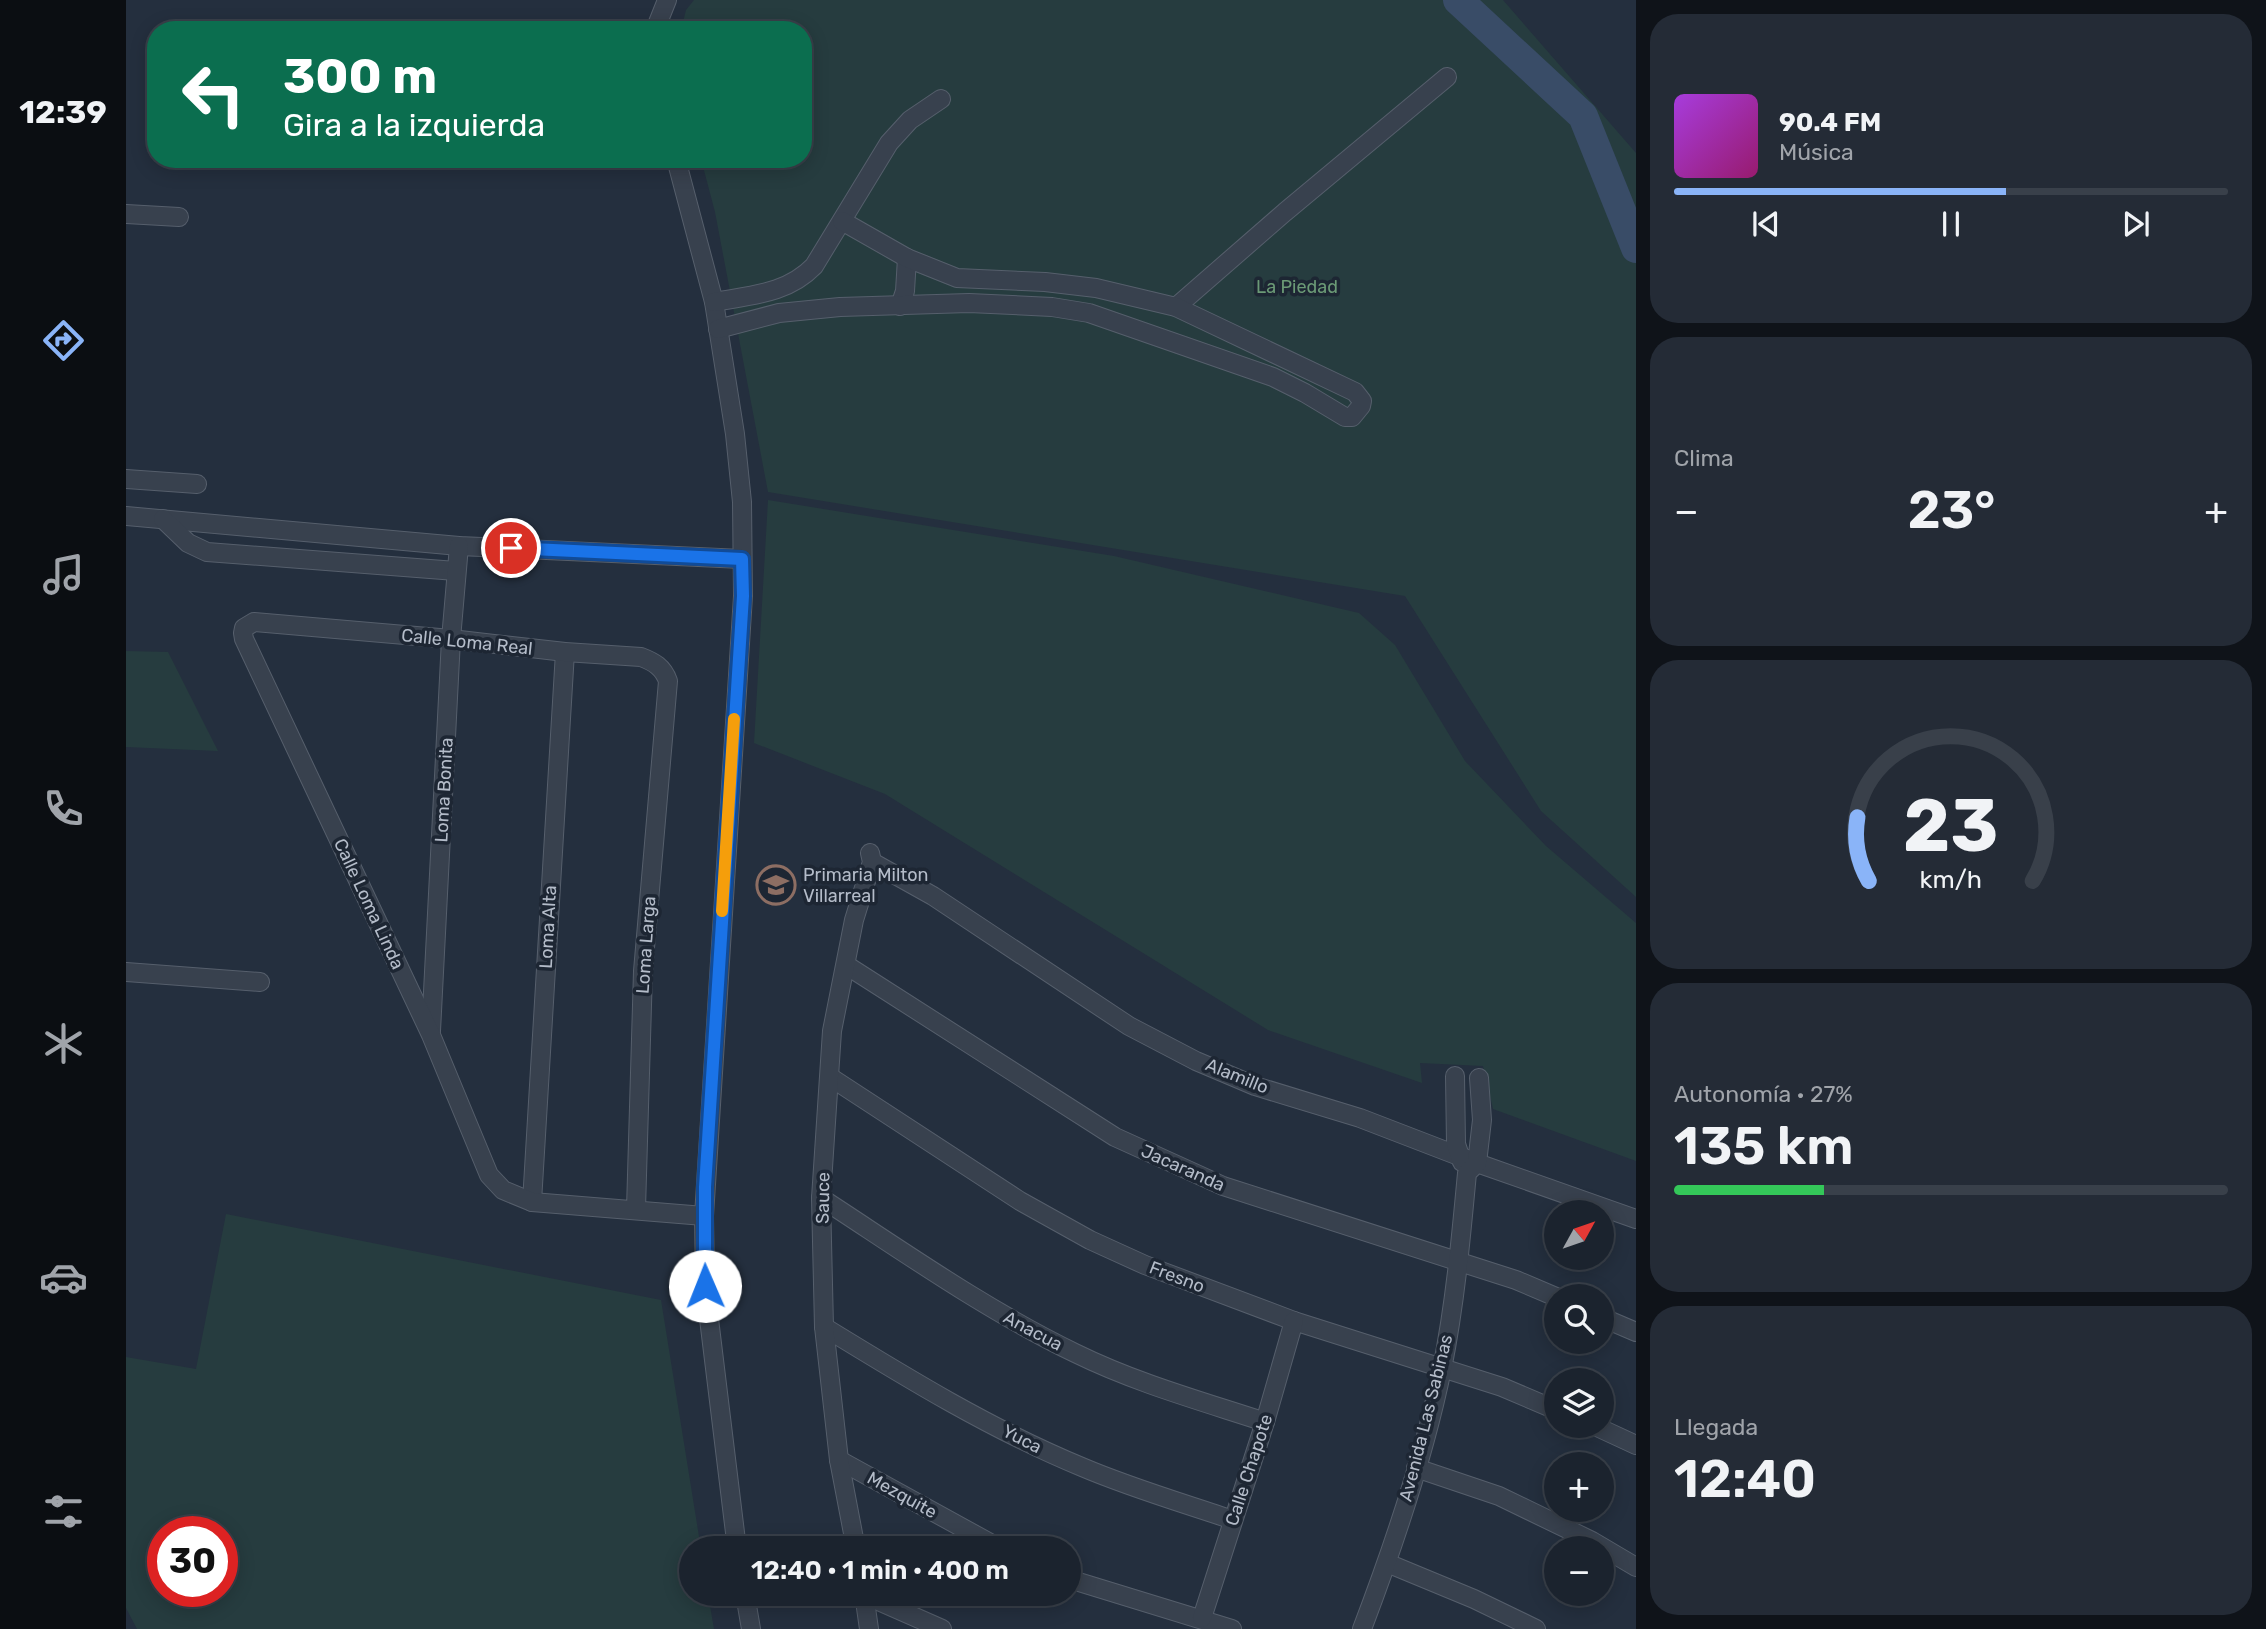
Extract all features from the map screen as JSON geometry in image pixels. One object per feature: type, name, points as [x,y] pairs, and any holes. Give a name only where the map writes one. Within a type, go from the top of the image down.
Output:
[{"type":"street","points":[[659,21],[667,0]]},
{"type":"street","points":[[1176,307],[1447,77]]},
{"type":"street","points":[[714,302],[792,285],[814,266],[889,143],[910,120],[941,99]]},
{"type":"street","points":[[678,168],[714,302],[735,434],[742,502],[743,596],[704,1216],[705,1286],[735,1536]]},
{"type":"street","points":[[126,214],[179,217]]},
{"type":"street","points":[[718,329],[779,313],[840,307],[969,303],[1052,307],[1089,313],[1273,377],[1345,417],[1352,417],[1361,405],[1362,401],[1354,392],[1176,307],[1096,288],[1045,282],[957,278],[906,258],[842,221]]},
{"type":"street","points":[[900,306],[906,282],[906,258]]},
{"type":"street","points":[[1089,313],[1096,288]]},
{"type":"street","points":[[126,479],[197,484]]},
{"type":"street","points":[[126,516],[459,546],[742,559]]},
{"type":"street","points":[[163,519],[188,543],[207,552],[456,571]]},
{"type":"street","name":"Loma Bonita","points":[[431,1035],[451,639],[459,546]]},
{"type":"street","name":"Calle Loma Real","points":[[254,622],[641,657],[659,666],[668,681]]},
{"type":"street","name":"Calle Loma Linda","points":[[254,622],[244,628],[244,639],[431,1035],[489,1175],[503,1189],[532,1202]]},
{"type":"street","name":"Loma Alta","points":[[532,1202],[565,652]]},
{"type":"street","name":"Loma Larga","points":[[636,1209],[643,971],[668,681]]},
{"type":"street","name":"Sauce","points":[[854,1536],[839,1460],[824,1327],[821,1198],[832,1031],[853,920],[870,856]]},
{"type":"street","name":"Alamillo","points":[[870,856],[1129,1026],[1185,1055],[1255,1086],[1360,1118],[1459,1156],[1472,1168],[1636,1220]]},
{"type":"street","name":"Jacaranda","points":[[846,965],[1115,1137],[1223,1186],[1516,1280],[1544,1292]]},
{"type":"street","points":[[126,972],[260,982]]},
{"type":"street","points":[[1455,1076],[1454,1115],[1459,1156]]},
{"type":"street","name":"Fresno","points":[[830,1077],[1020,1201],[1090,1240],[1145,1265],[1294,1321],[1502,1387],[1544,1405]]},
{"type":"street","name":"Avenida Las Sabinas","points":[[1362,1629],[1387,1563],[1442,1370],[1472,1168],[1482,1120],[1479,1078]]},
{"type":"street","name":"Anacua","points":[[821,1198],[1010,1319],[1077,1354],[1145,1384],[1265,1422]]},
{"type":"street","points":[[532,1202],[704,1216]]},
{"type":"street","name":"Calle Chapote","points":[[1202,1618],[1265,1422],[1294,1321]]},
{"type":"street","points":[[1614,1323],[1636,1332]]},
{"type":"street","name":"Yuca","points":[[824,1327],[1017,1438],[1083,1468],[1233,1520]]},
{"type":"street","points":[[1614,1435],[1636,1445]]},
{"type":"street","name":"Mezquite","points":[[839,1460],[977,1536]]},
{"type":"street","points":[[1416,1468],[1499,1496],[1592,1541],[1636,1567]]},
{"type":"street","points":[[1387,1563],[1474,1599],[1536,1629]]},
{"type":"street","points":[[1081,1583],[1232,1629]]},
{"type":"street","points":[[747,1606],[751,1629]]},
{"type":"street","points":[[866,1606],[869,1629]]},
{"type":"street","points":[[889,1606],[942,1629]]},
{"type":"green space","name":"La Piedad","points":[[694,0],[1503,0],[1636,153],[1636,897],[1541,811],[1405,596],[768,492],[715,212],[703,168],[812,168],[812,21],[683,21],[686,10]]},
{"type":"green space","points":[[768,500],[1114,556],[1359,613],[1395,645],[1465,761],[1546,846],[1636,923],[1636,1161],[1493,1109],[1483,1066],[1420,1063],[1422,1083],[1268,1030],[885,794],[754,743]]},
{"type":"green space","points":[[126,651],[168,652],[218,751],[126,747]]},
{"type":"green space","points":[[226,1214],[661,1300],[699,1536],[679,1536],[679,1606],[710,1606],[714,1629],[137,1629],[126,1608],[126,1357],[196,1369]]},
{"type":"waterway","points":[[1458,0],[1583,116],[1636,248]]},
{"type":"slow traffic","points":[[722,911],[734,719]]},
{"type":"place","name":"Primaria Milton Villarreal","points":[[776,885]]},
{"type":"route","points":[[511,548],[742,559],[743,596],[705,1187],[705,1286]]}]
